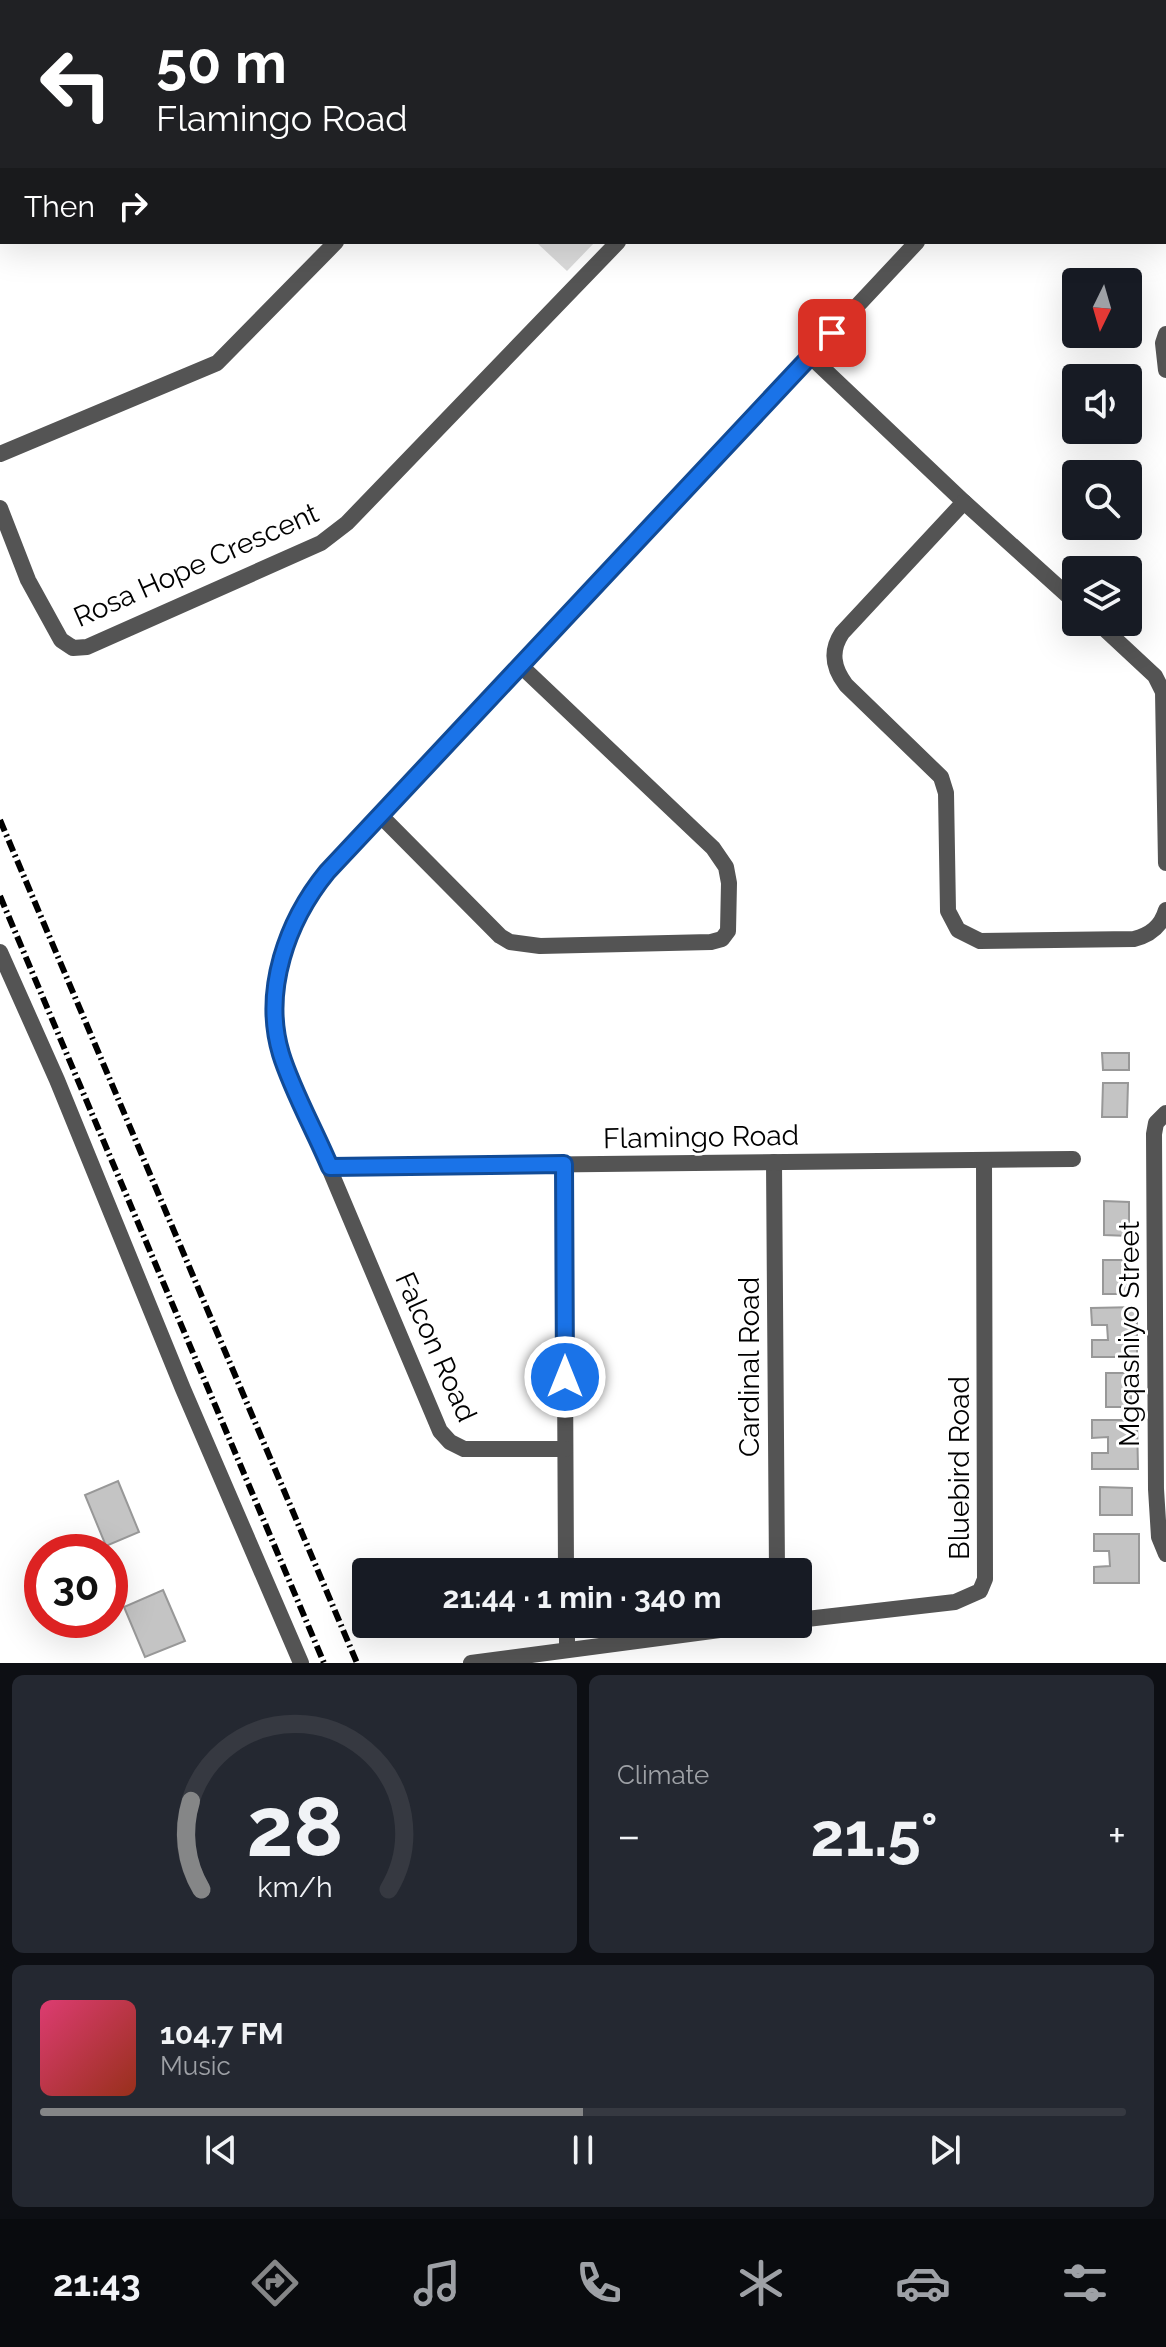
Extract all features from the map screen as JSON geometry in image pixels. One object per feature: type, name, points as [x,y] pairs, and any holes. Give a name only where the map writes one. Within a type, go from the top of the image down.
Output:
[{"type":"street","points":[[0,454],[217,363],[334,244]]},
{"type":"street","name":"Rosa Hope Crescent","points":[[0,508],[28,580],[61,640],[73,648],[87,647],[321,543],[347,523],[616,244]]},
{"type":"street","name":"Falcon Road","points":[[565,1449],[464,1449],[450,1442],[440,1431],[281,1054],[274,1017],[276,986],[284,950],[308,894],[327,872],[915,244]]},
{"type":"street","points":[[1166,334],[1163,359],[1166,370]]},
{"type":"street","points":[[810,356],[1062,590]]},
{"type":"street","points":[[964,502],[842,633],[834,651],[840,677],[934,770],[945,786],[948,901],[952,921],[964,935],[980,941],[1134,939],[1153,932],[1166,910]]},
{"type":"street","points":[[1112,636],[1155,676],[1163,692],[1166,863]]},
{"type":"street","points":[[380,815],[500,936],[510,942],[540,946],[711,942],[722,939],[728,931],[729,883],[726,867],[713,848],[520,665]]},
{"type":"street","points":[[0,952],[57,1080],[183,1389],[301,1663]]},
{"type":"street","name":"Mgqashiyo Street","points":[[1165,1114],[1156,1123],[1154,1134],[1156,1489],[1159,1537],[1166,1554]]},
{"type":"street","name":"Flamingo Road","points":[[330,1167],[1073,1159]]},
{"type":"street","name":"Bluebird Road","points":[[812,1618],[955,1602],[980,1591],[985,1579],[984,1160]]},
{"type":"street","name":"Cardinal Road","points":[[774,1162],[777,1558]]},
{"type":"street","points":[[564,1164],[566,1558]]},
{"type":"street","points":[[567,1638],[567,1649]]},
{"type":"street","points":[[471,1663],[655,1638]]},
{"type":"shaded area","points":[[538,244],[593,244],[567,271]]},
{"type":"building","points":[[1102,1053],[1129,1053],[1129,1070],[1103,1070]]},
{"type":"building","points":[[1103,1083],[1128,1083],[1127,1117],[1102,1117]]},
{"type":"building","points":[[1104,1201],[1129,1202],[1129,1236],[1104,1235]]},
{"type":"building","points":[[1103,1260],[1128,1260],[1128,1294],[1103,1294]]},
{"type":"building","points":[[1137,1307],[1137,1357],[1092,1357],[1092,1340],[1108,1340],[1107,1325],[1092,1325],[1091,1308]]},
{"type":"building","points":[[1106,1373],[1131,1373],[1131,1407],[1106,1407]]},
{"type":"building","points":[[1092,1420],[1137,1420],[1138,1469],[1092,1469],[1092,1453],[1108,1453],[1108,1437],[1092,1438]]},
{"type":"building","points":[[118,1481],[139,1532],[128,1537],[128,1534],[101,1534],[85,1495]]},
{"type":"building","points":[[1100,1487],[1132,1488],[1132,1515],[1100,1515]]},
{"type":"building","points":[[1094,1534],[1139,1534],[1139,1583],[1094,1583],[1094,1567],[1110,1566],[1109,1551],[1094,1551]]},
{"type":"building","points":[[163,1590],[185,1641],[145,1657],[128,1617],[128,1605]]},
{"type":"railway","points":[[0,820],[357,1663]]},
{"type":"railway","points":[[0,896],[324,1663]]},
{"type":"route","points":[[565,1377],[564,1164],[330,1167],[281,1054],[274,1017],[276,986],[284,950],[308,894],[327,872],[832,333]]}]
